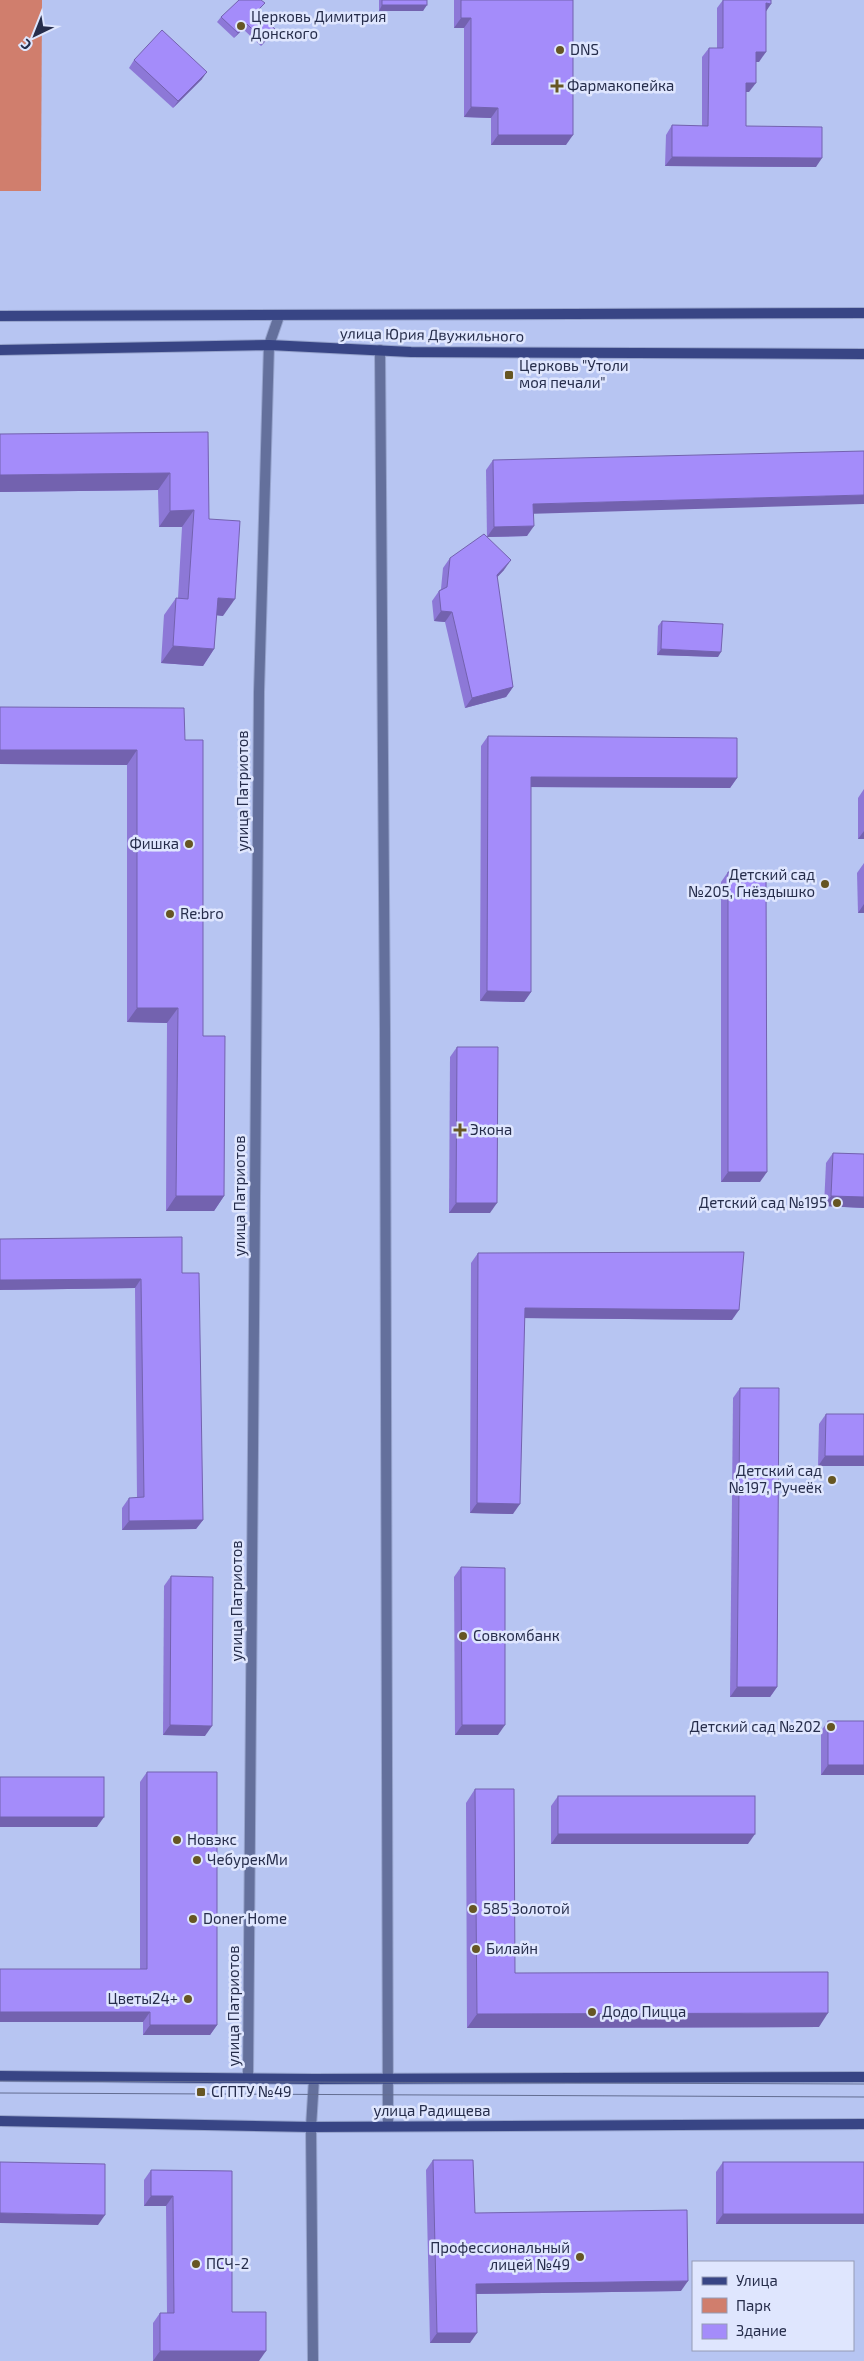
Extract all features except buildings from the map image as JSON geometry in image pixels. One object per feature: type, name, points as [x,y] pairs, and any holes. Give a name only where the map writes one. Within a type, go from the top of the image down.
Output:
[{"type":"street","name":"улица Юрия Двужильного","points":[[0,316],[279,316],[630,312],[864,313]]},
{"type":"street","name":"улица Патриотов","points":[[248,2078],[259,692],[269,345],[279,316]]},
{"type":"street","name":"улица Юрия Двужильного","points":[[0,350],[269,345],[380,350],[864,354]]},
{"type":"street","points":[[380,350],[385,1047],[388,2126]]},
{"type":"street","points":[[0,2076],[314,2079],[864,2078]]},
{"type":"street","points":[[313,2361],[311,2127],[314,2079]]},
{"type":"street","name":"улица Радищева","points":[[0,2121],[311,2127],[864,2124]]},
{"type":"green space","points":[[0,0],[42,0],[41,191],[0,191]]},
{"type":"tram line","points":[[0,2081],[864,2084]]},
{"type":"tram line","points":[[0,2093],[864,2097]]},
{"type":"place","name":"Церковь Димитрия Донского","points":[[241,26]]},
{"type":"place","name":"DNS","points":[[560,50]]},
{"type":"place","name":"Фармакопейка","points":[[557,86]]},
{"type":"place","name":"Церковь \"Утоли моя печали\"","points":[[509,375]]},
{"type":"place","name":"Фишка","points":[[189,844]]},
{"type":"place","name":"Детский сад №205, Гнёздышко","points":[[825,884]]},
{"type":"place","name":"Re:bro","points":[[170,914]]},
{"type":"place","name":"Экона","points":[[460,1130]]},
{"type":"place","name":"Детский сад №195","points":[[837,1203]]},
{"type":"place","name":"Детский сад №197, Ручеёк","points":[[832,1480]]},
{"type":"place","name":"Совкомбанк","points":[[463,1636]]},
{"type":"place","name":"Детский сад №202","points":[[831,1727]]},
{"type":"place","name":"Новэкс","points":[[177,1840]]},
{"type":"place","name":"ЧебурекМи","points":[[197,1860]]},
{"type":"place","name":"585 Золотой","points":[[473,1909]]},
{"type":"place","name":"Doner Home","points":[[193,1919]]},
{"type":"place","name":"Билайн","points":[[476,1949]]},
{"type":"place","name":"Цветы24+","points":[[188,1999]]},
{"type":"place","name":"Додо Пицца","points":[[592,2012]]},
{"type":"place","name":"СГПТУ №49","points":[[201,2092]]},
{"type":"place","name":"Профессиональный лицей №49","points":[[580,2257]]},
{"type":"place","name":"ПСЧ-2","points":[[196,2264]]}]
